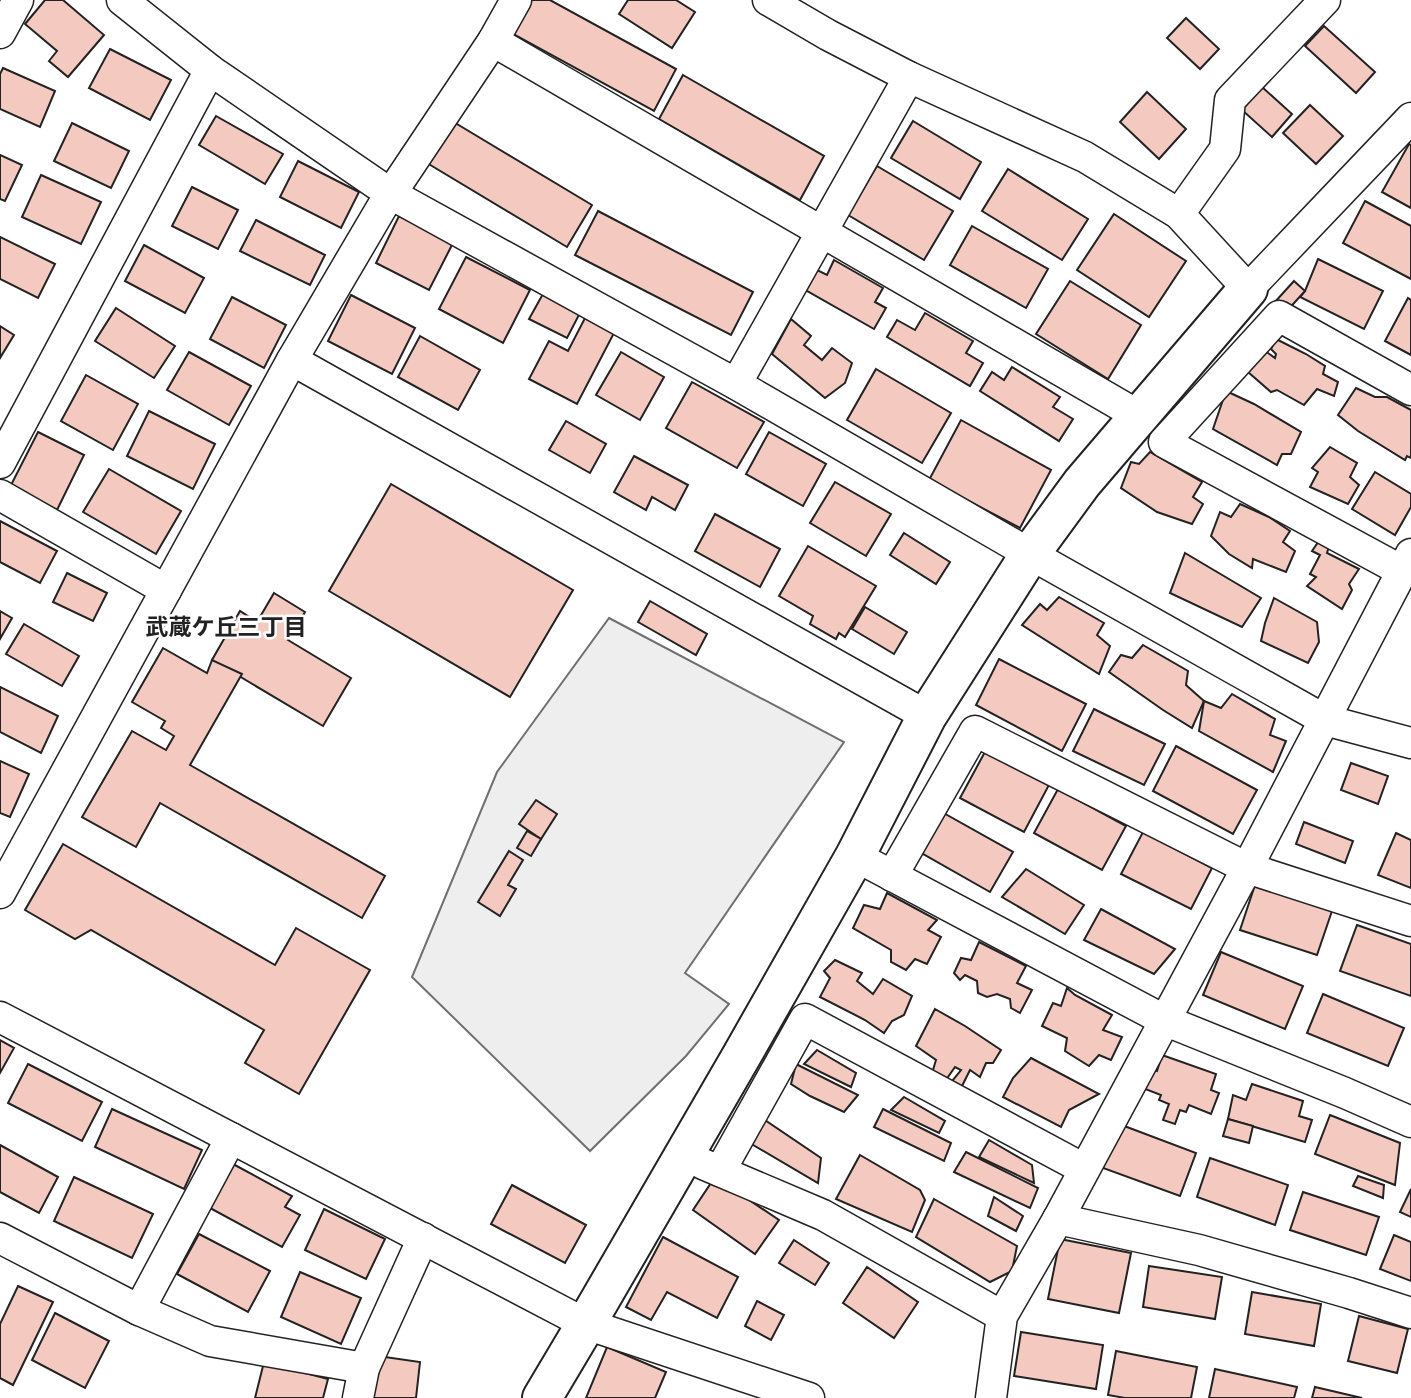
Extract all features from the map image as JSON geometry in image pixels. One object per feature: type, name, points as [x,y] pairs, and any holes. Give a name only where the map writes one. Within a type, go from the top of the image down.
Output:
[{"type":"street","points":[[0,33],[18,0]]},
{"type":"street","points":[[122,0],[210,70],[391,194],[736,384],[1325,720],[1411,743]]},
{"type":"street","points":[[0,893],[292,360],[391,194],[493,41],[516,0]]},
{"type":"street","points":[[768,0],[828,35],[909,76],[1085,157],[1179,214],[1248,289]]},
{"type":"street","points":[[1179,214],[1225,149],[1230,100],[1325,0]]},
{"type":"street","points":[[493,41],[1139,416]]},
{"type":"street","points":[[0,463],[210,70]]},
{"type":"street","points":[[736,384],[909,76]]},
{"type":"street","points":[[541,1398],[855,856],[927,716],[1030,554],[1082,483],[1248,289],[1411,118]]},
{"type":"street","points":[[991,1398],[1002,1316],[1058,1219],[1247,868],[1407,563],[1164,442],[1279,316],[1411,390]]},
{"type":"street","points":[[292,360],[927,716]]},
{"type":"street","points":[[0,495],[166,590]]},
{"type":"street","points":[[892,876],[975,731],[1247,868],[1411,921]]},
{"type":"street","points":[[855,856],[1164,1020],[1411,1122]]},
{"type":"street","points":[[0,1017],[586,1324],[809,1398]]},
{"type":"street","points":[[720,1171],[805,1019],[1084,1169]]},
{"type":"street","points":[[139,1310],[231,1138]]},
{"type":"street","points":[[684,1155],[823,1215],[1002,1316]]},
{"type":"street","points":[[1058,1219],[1199,1250],[1411,1313]]},
{"type":"street","points":[[0,1238],[139,1310],[210,1341],[363,1368]]},
{"type":"street","points":[[358,1398],[363,1368],[424,1238]]},
{"type":"shaded area","points":[[609,618],[844,742],[685,973],[729,1004],[686,1056],[590,1151],[412,977],[497,772]]},
{"type":"building","points":[[45,0],[63,0],[104,35],[68,77],[49,61],[57,51],[25,24]]},
{"type":"building","points":[[523,0],[550,0],[676,69],[654,111],[506,30]]},
{"type":"building","points":[[628,0],[676,0],[695,12],[672,48],[619,14]]},
{"type":"building","points":[[1186,18],[1219,49],[1200,69],[1167,38]]},
{"type":"building","points":[[1324,26],[1375,72],[1356,93],[1305,46]]},
{"type":"building","points":[[110,49],[171,80],[150,120],[89,88]]},
{"type":"building","points":[[3,68],[55,91],[40,127],[0,109],[0,74]]},
{"type":"building","points":[[683,75],[824,156],[800,200],[659,119]]},
{"type":"building","points":[[1262,87],[1292,114],[1272,137],[1242,110]]},
{"type":"building","points":[[1147,92],[1186,129],[1159,159],[1120,122]]},
{"type":"building","points":[[1310,105],[1343,136],[1316,164],[1283,133]]},
{"type":"building","points":[[216,116],[283,154],[265,184],[199,145]]},
{"type":"building","points":[[447,118],[592,205],[567,247],[422,160]]},
{"type":"building","points":[[913,121],[981,162],[960,199],[891,158]]},
{"type":"building","points":[[72,123],[129,151],[111,188],[54,161]]},
{"type":"building","points":[[1409,144],[1411,145],[1411,208],[1382,192]]},
{"type":"building","points":[[0,155],[22,165],[5,201],[0,199]]},
{"type":"building","points":[[298,161],[359,192],[341,228],[280,197]]},
{"type":"building","points":[[877,166],[953,211],[924,260],[848,215]]},
{"type":"building","points":[[1008,169],[1088,219],[1062,260],[982,211]]},
{"type":"building","points":[[41,175],[101,202],[81,244],[22,217]]},
{"type":"building","points":[[192,187],[238,210],[218,249],[172,226]]},
{"type":"building","points":[[1365,201],[1411,226],[1411,279],[1343,243]]},
{"type":"building","points":[[598,211],[753,292],[731,335],[575,255]]},
{"type":"building","points":[[1114,214],[1186,261],[1149,317],[1077,270]]},
{"type":"building","points":[[399,216],[453,243],[429,290],[376,263]]},
{"type":"building","points":[[256,220],[325,255],[310,285],[240,251]]},
{"type":"building","points":[[972,226],[1048,269],[1026,308],[950,265]]},
{"type":"building","points":[[0,237],[55,264],[38,298],[0,279]]},
{"type":"building","points":[[144,245],[204,278],[185,313],[125,281]]},
{"type":"building","points":[[466,257],[530,290],[503,343],[439,309]]},
{"type":"building","points":[[1318,259],[1383,291],[1364,329],[1300,297]]},
{"type":"building","points":[[834,260],[883,288],[875,302],[886,308],[874,329],[802,288],[813,268],[827,275]]},
{"type":"building","points":[[1070,281],[1141,325],[1108,379],[1036,334]]},
{"type":"building","points":[[1294,281],[1305,291],[1285,313],[1274,303]]},
{"type":"building","points":[[544,292],[581,311],[567,338],[529,319]]},
{"type":"building","points":[[351,295],[415,328],[392,374],[328,341]]},
{"type":"building","points":[[232,297],[286,325],[264,368],[210,339]]},
{"type":"building","points":[[1408,298],[1411,300],[1411,355],[1385,341]]},
{"type":"building","points":[[116,308],[175,346],[154,378],[95,341]]},
{"type":"building","points":[[925,313],[973,341],[966,353],[983,363],[970,386],[887,337],[897,320],[915,330]]},
{"type":"building","points":[[585,318],[614,333],[577,404],[529,379],[549,341],[568,351]]},
{"type":"building","points":[[791,319],[811,336],[804,345],[822,360],[832,348],[852,363],[845,383],[825,398],[772,354]]},
{"type":"building","points":[[0,326],[14,335],[0,358]]},
{"type":"building","points":[[420,336],[480,370],[458,410],[398,377]]},
{"type":"building","points":[[1276,339],[1325,366],[1323,374],[1338,382],[1334,396],[1317,389],[1304,405],[1277,390],[1271,392],[1248,372],[1261,348],[1275,358],[1276,354],[1271,349]]},
{"type":"building","points":[[189,352],[251,386],[229,425],[167,390]]},
{"type":"building","points":[[621,352],[664,377],[640,420],[596,395]]},
{"type":"building","points":[[1012,367],[1060,397],[1053,407],[1073,419],[1059,441],[980,391],[992,372],[1004,380]]},
{"type":"building","points":[[876,369],[951,413],[922,463],[847,420]]},
{"type":"building","points":[[86,375],[138,404],[113,450],[61,421]]},
{"type":"building","points":[[692,382],[764,422],[737,468],[666,428]]},
{"type":"building","points":[[1356,388],[1375,397],[1387,397],[1411,410],[1411,458],[1407,456],[1405,460],[1358,431],[1338,415]]},
{"type":"building","points":[[1226,391],[1301,432],[1291,454],[1282,454],[1277,465],[1213,429]]},
{"type":"building","points":[[149,411],[215,444],[193,489],[127,456]]},
{"type":"building","points":[[961,420],[1051,470],[1020,528],[929,480]]},
{"type":"building","points":[[566,421],[606,444],[590,473],[549,450]]},
{"type":"building","points":[[38,432],[84,455],[57,510],[10,487]]},
{"type":"building","points":[[769,432],[826,464],[803,506],[746,474]]},
{"type":"building","points":[[1330,447],[1357,463],[1350,477],[1359,485],[1348,504],[1310,487],[1318,472],[1312,468]]},
{"type":"building","points":[[1150,452],[1202,482],[1193,497],[1203,504],[1192,524],[1157,512],[1121,488],[1131,462],[1139,464]]},
{"type":"building","points":[[634,456],[688,485],[675,510],[652,497],[646,510],[614,492]]},
{"type":"building","points":[[109,469],[181,511],[156,554],[83,512]]},
{"type":"building","points":[[1375,472],[1411,494],[1411,507],[1395,535],[1352,509]]},
{"type":"building","points":[[835,482],[891,514],[866,556],[810,523]]},
{"type":"building","points":[[391,484],[573,590],[510,697],[329,591]]},
{"type":"building","points":[[1240,504],[1269,517],[1290,531],[1283,542],[1295,551],[1286,572],[1253,559],[1252,568],[1229,554],[1211,536],[1220,512],[1231,517]]},
{"type":"building","points":[[715,514],[780,549],[760,587],[695,551]]},
{"type":"building","points":[[0,521],[57,551],[40,583],[0,562]]},
{"type":"building","points":[[904,533],[950,562],[936,584],[890,555]]},
{"type":"building","points":[[1323,535],[1330,543],[1327,553],[1359,569],[1349,584],[1352,590],[1342,609],[1307,586],[1316,577],[1310,574],[1320,555],[1312,551]]},
{"type":"building","points":[[808,546],[876,586],[845,637],[839,633],[836,639],[810,624],[813,616],[779,596]]},
{"type":"building","points":[[1185,553],[1261,598],[1242,627],[1170,593]]},
{"type":"building","points":[[67,573],[107,593],[93,621],[53,602]]},
{"type":"building","points":[[274,593],[305,612],[288,640],[351,678],[323,726],[212,660],[240,611],[257,622]]},
{"type":"building","points":[[1059,597],[1104,623],[1097,635],[1110,646],[1099,674],[1022,625],[1040,604],[1047,610]]},
{"type":"building","points":[[1274,598],[1317,622],[1319,642],[1308,663],[1261,641]]},
{"type":"building","points":[[650,601],[707,634],[696,655],[638,622]]},
{"type":"building","points":[[865,607],[907,632],[894,654],[852,629]]},
{"type":"building","points":[[0,611],[12,618],[0,639]]},
{"type":"building","points":[[24,624],[79,656],[62,686],[6,654]]},
{"type":"building","points":[[1143,645],[1188,671],[1186,685],[1204,701],[1192,728],[1109,672],[1121,655],[1132,658]]},
{"type":"building","points":[[163,648],[207,673],[212,660],[242,674],[190,765],[385,876],[362,918],[160,803],[136,847],[82,817],[132,731],[166,750],[174,736],[161,728],[165,721],[132,702]]},
{"type":"building","points":[[999,659],[1086,704],[1062,751],[976,705]]},
{"type":"building","points":[[0,687],[58,716],[41,753],[0,732]]},
{"type":"building","points":[[1232,694],[1275,719],[1270,735],[1286,741],[1273,772],[1199,731],[1204,701],[1221,708]]},
{"type":"building","points":[[1094,709],[1165,744],[1144,785],[1073,751]]},
{"type":"building","points":[[1176,746],[1257,790],[1233,834],[1153,791]]},
{"type":"building","points":[[986,750],[1050,783],[1024,832],[960,798]]},
{"type":"building","points":[[0,761],[29,774],[10,817],[0,813]]},
{"type":"building","points":[[1351,763],[1388,776],[1378,804],[1341,790]]},
{"type":"building","points":[[1058,789],[1126,826],[1102,870],[1034,833]]},
{"type":"building","points":[[536,800],[557,814],[541,839],[519,824]]},
{"type":"building","points":[[940,811],[1013,852],[990,892],[918,851]]},
{"type":"building","points":[[1304,822],[1353,841],[1345,863],[1296,844]]},
{"type":"building","points":[[527,831],[541,839],[531,856],[517,848]]},
{"type":"building","points":[[1143,832],[1212,868],[1191,909],[1121,874]]},
{"type":"building","points":[[1396,833],[1411,840],[1411,888],[1378,875]]},
{"type":"building","points":[[63,844],[275,965],[296,928],[370,970],[299,1094],[245,1063],[264,1030],[91,930],[75,939],[25,910]]},
{"type":"building","points":[[509,851],[523,860],[508,885],[516,889],[500,916],[478,902]]},
{"type":"building","points":[[1026,869],[1084,905],[1065,934],[1002,897]]},
{"type":"building","points":[[1255,885],[1332,911],[1317,955],[1240,930]]},
{"type":"building","points":[[887,893],[937,920],[928,930],[941,937],[927,964],[915,959],[906,970],[891,962],[891,950],[853,928],[864,905],[880,909]]},
{"type":"building","points":[[1101,909],[1175,949],[1154,974],[1084,940]]},
{"type":"building","points":[[1357,925],[1411,944],[1411,996],[1340,971]]},
{"type":"building","points":[[979,942],[1026,966],[1017,983],[1032,990],[1020,1013],[1011,1008],[1010,999],[997,994],[987,997],[978,993],[977,981],[965,975],[960,980],[954,973],[961,958],[971,960]]},
{"type":"building","points":[[1221,952],[1303,986],[1285,1029],[1203,995]]},
{"type":"building","points":[[835,960],[862,973],[857,981],[873,994],[883,979],[912,996],[904,1015],[892,1021],[884,1033],[820,997],[830,978],[824,971]]},
{"type":"building","points":[[1067,988],[1112,1015],[1103,1030],[1122,1037],[1111,1060],[1099,1055],[1089,1066],[1065,1051],[1067,1038],[1042,1026],[1053,1003],[1061,1006]]},
{"type":"building","points":[[1323,994],[1404,1028],[1388,1066],[1307,1033]]},
{"type":"building","points":[[935,1009],[1001,1050],[993,1063],[986,1063],[980,1077],[970,1070],[961,1088],[949,1085],[961,1070],[955,1067],[943,1084],[930,1080],[936,1060],[916,1046]]},
{"type":"building","points":[[0,1040],[14,1048],[0,1073]]},
{"type":"building","points":[[817,1050],[856,1073],[851,1087],[804,1064]]},
{"type":"building","points":[[1162,1055],[1216,1074],[1211,1090],[1219,1093],[1211,1114],[1189,1105],[1186,1112],[1180,1110],[1175,1124],[1163,1120],[1169,1104],[1159,1100],[1161,1095],[1140,1087],[1147,1068],[1157,1071]]},
{"type":"building","points":[[1031,1058],[1099,1094],[1069,1110],[1061,1127],[1003,1097],[1013,1078]]},
{"type":"building","points":[[28,1064],[102,1102],[82,1141],[8,1103]]},
{"type":"building","points":[[796,1064],[858,1095],[844,1112],[810,1096],[791,1084]]},
{"type":"building","points":[[1252,1084],[1303,1101],[1299,1116],[1312,1120],[1305,1142],[1228,1119],[1233,1095],[1246,1100]]},
{"type":"building","points":[[904,1097],[945,1121],[939,1133],[891,1110]]},
{"type":"building","points":[[112,1109],[202,1150],[184,1189],[95,1147]]},
{"type":"building","points":[[883,1109],[951,1143],[944,1161],[874,1127]]},
{"type":"building","points":[[1330,1115],[1400,1143],[1395,1185],[1315,1154]]},
{"type":"building","points":[[762,1118],[821,1158],[818,1183],[748,1142]]},
{"type":"building","points":[[1228,1119],[1253,1126],[1249,1143],[1223,1136]]},
{"type":"building","points":[[1119,1124],[1196,1153],[1180,1196],[1103,1168]]},
{"type":"building","points":[[989,1140],[1032,1165],[1034,1183],[979,1157]]},
{"type":"building","points":[[0,1145],[58,1177],[39,1213],[0,1192]]},
{"type":"building","points":[[966,1152],[1038,1188],[1030,1208],[954,1172]]},
{"type":"building","points":[[860,1155],[920,1190],[925,1200],[912,1232],[836,1199]]},
{"type":"building","points":[[1210,1158],[1288,1185],[1275,1225],[1197,1197]]},
{"type":"building","points":[[233,1164],[292,1196],[285,1207],[300,1215],[282,1247],[210,1208]]},
{"type":"building","points":[[1358,1176],[1384,1185],[1383,1198],[1353,1186]]},
{"type":"building","points":[[74,1177],[153,1214],[132,1258],[54,1221]]},
{"type":"building","points":[[715,1177],[779,1220],[755,1254],[693,1210]]},
{"type":"building","points":[[512,1185],[586,1225],[565,1263],[491,1224]]},
{"type":"building","points":[[1411,1189],[1411,1217],[1400,1212]]},
{"type":"building","points":[[1303,1192],[1379,1217],[1366,1255],[1290,1230]]},
{"type":"building","points":[[994,1197],[1023,1216],[1016,1231],[988,1216]]},
{"type":"building","points":[[934,1199],[1017,1246],[1012,1271],[990,1282],[916,1237]]},
{"type":"building","points":[[324,1209],[385,1239],[366,1279],[305,1250]]},
{"type":"building","points":[[199,1234],[270,1271],[248,1312],[177,1274]]},
{"type":"building","points":[[1394,1235],[1411,1242],[1411,1281],[1380,1269]]},
{"type":"building","points":[[663,1237],[738,1277],[717,1318],[667,1292],[651,1320],[626,1307]]},
{"type":"building","points":[[1060,1239],[1131,1253],[1119,1313],[1048,1299]]},
{"type":"building","points":[[794,1240],[829,1263],[815,1285],[779,1263]]},
{"type":"building","points":[[1149,1266],[1222,1277],[1215,1319],[1143,1307]]},
{"type":"building","points":[[867,1267],[918,1302],[894,1338],[843,1303]]},
{"type":"building","points":[[300,1272],[361,1298],[341,1344],[281,1317]]},
{"type":"building","points":[[18,1286],[53,1302],[13,1385],[0,1378],[0,1324]]},
{"type":"building","points":[[1252,1292],[1321,1304],[1314,1346],[1245,1334]]},
{"type":"building","points":[[757,1301],[784,1315],[771,1340],[745,1326]]},
{"type":"building","points":[[55,1313],[109,1341],[85,1388],[32,1360]]},
{"type":"building","points":[[1359,1316],[1408,1329],[1397,1373],[1348,1361]]},
{"type":"building","points":[[1021,1332],[1103,1345],[1096,1389],[1014,1376]]},
{"type":"building","points":[[607,1347],[666,1372],[655,1398],[586,1398]]},
{"type":"building","points":[[1116,1351],[1197,1367],[1191,1398],[1125,1398],[1108,1395]]},
{"type":"building","points":[[378,1356],[420,1362],[416,1398],[372,1398]]},
{"type":"building","points":[[264,1362],[328,1379],[323,1398],[255,1398]]},
{"type":"building","points":[[1215,1369],[1297,1387],[1294,1398],[1209,1398]]},
{"type":"building","points":[[1315,1387],[1362,1398],[1312,1398]]},
{"type":"district","name":"武蔵ケ丘三丁目","points":[[226,628]]}]
